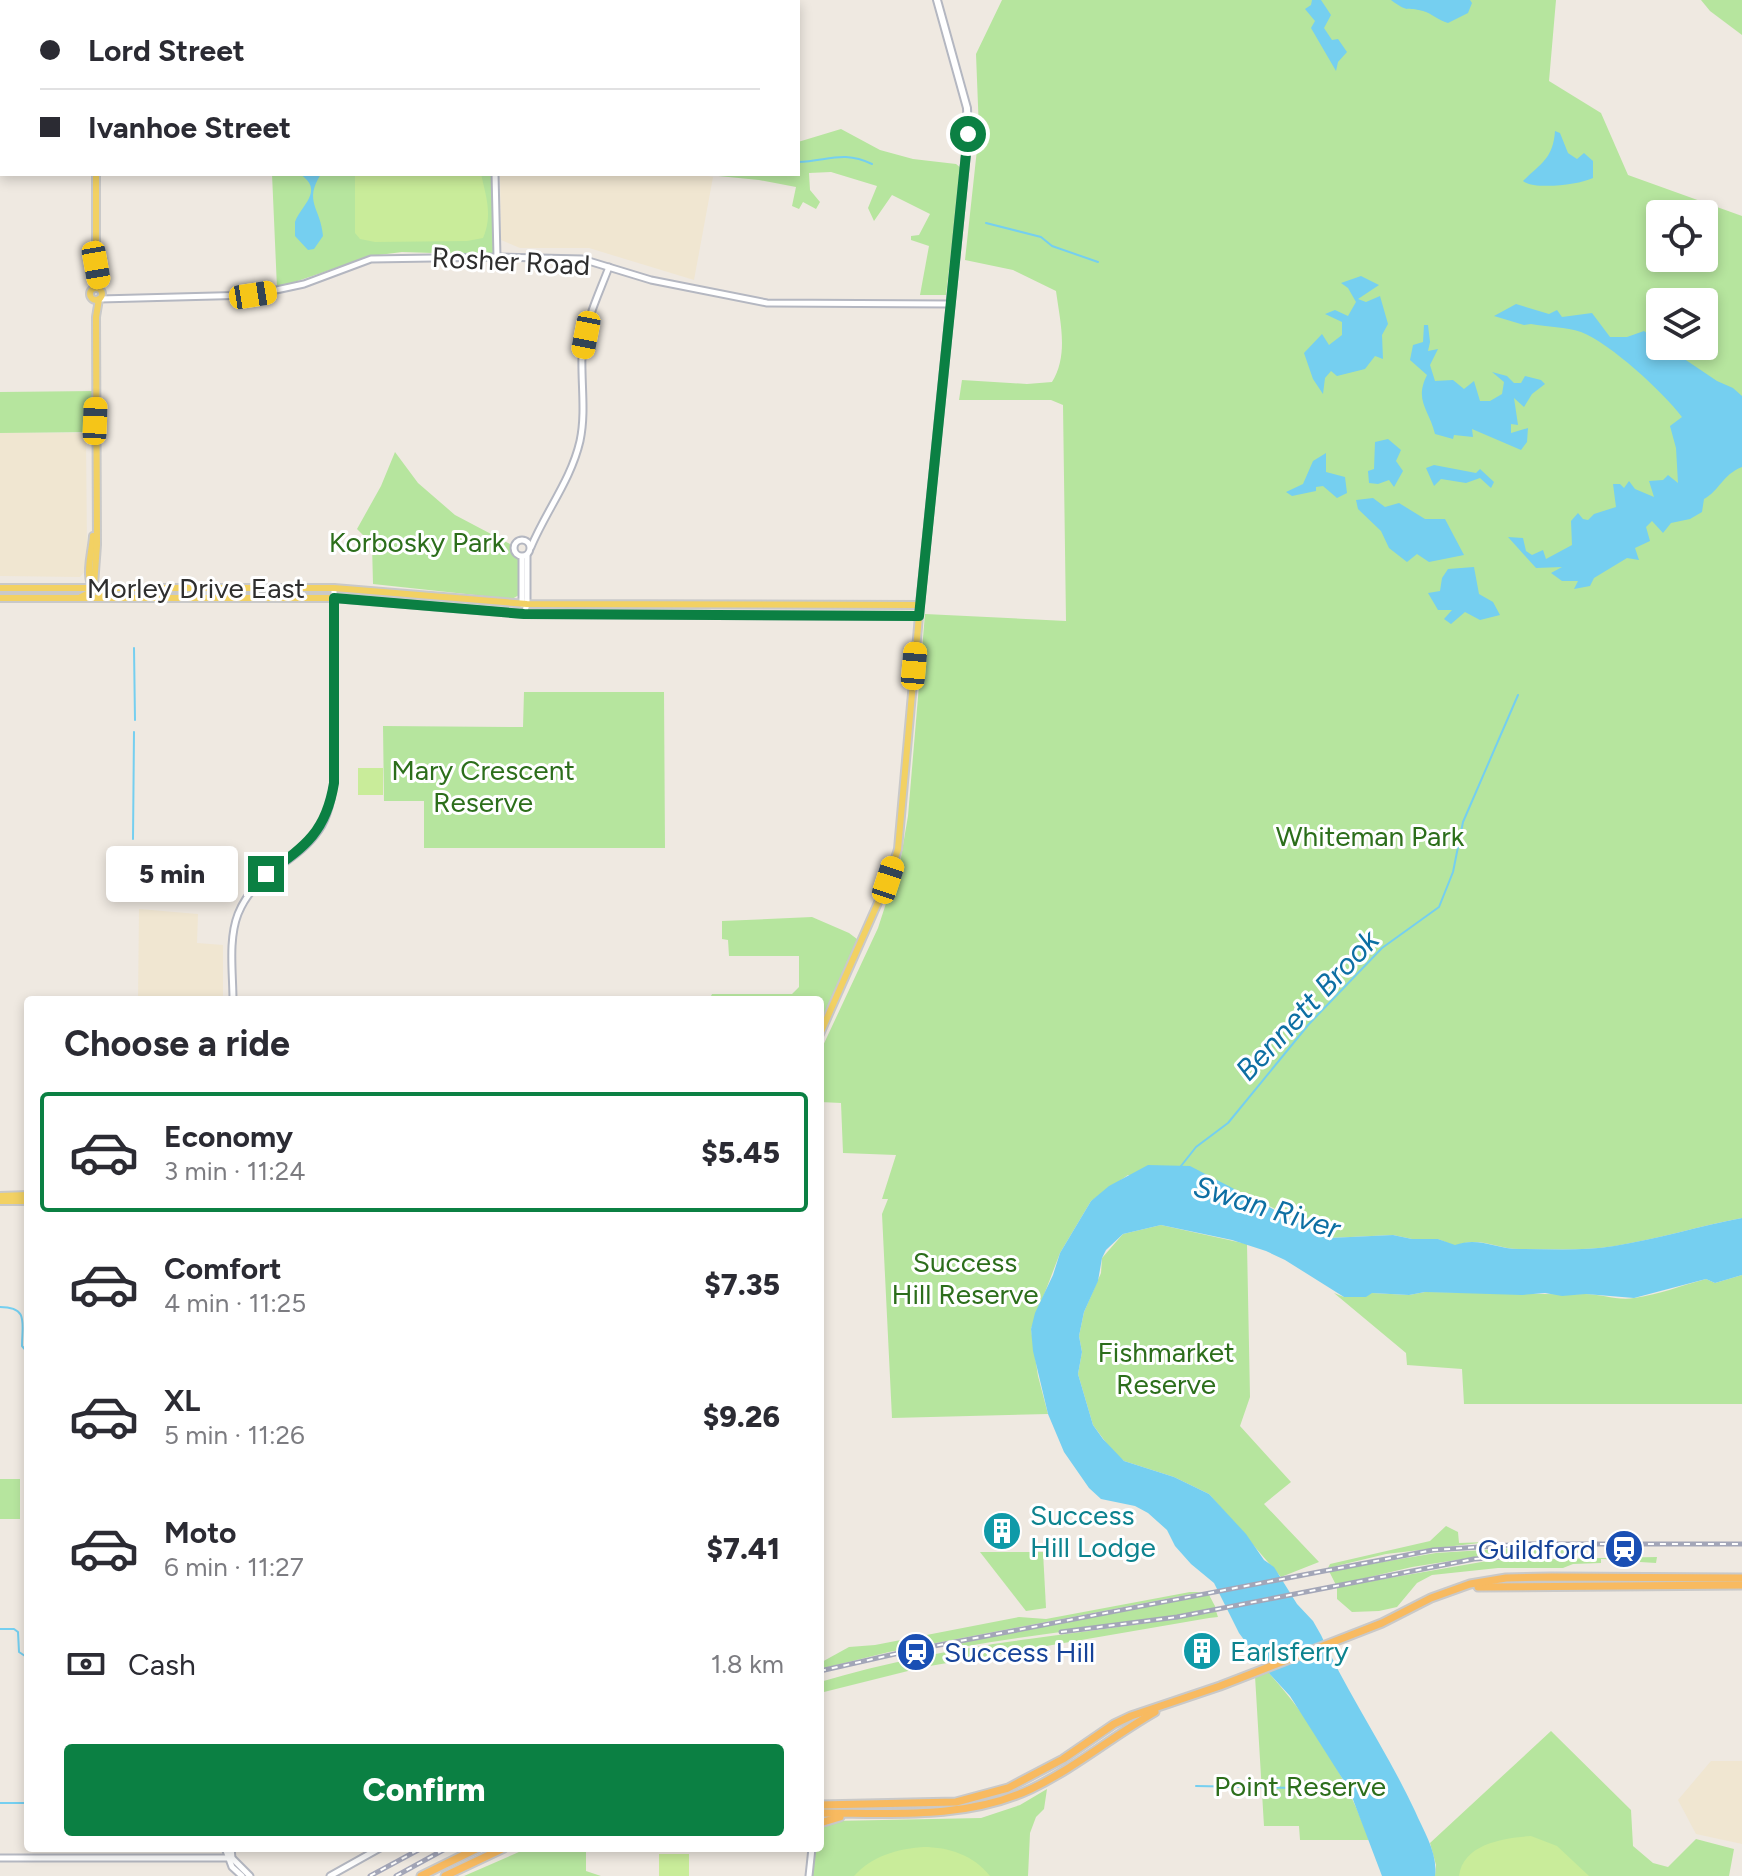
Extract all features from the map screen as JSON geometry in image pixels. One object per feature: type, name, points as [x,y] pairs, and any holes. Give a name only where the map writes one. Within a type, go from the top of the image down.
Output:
[{"type":"highway","points":[[1562,1577],[1567,1583],[1595,1585]]},
{"type":"highway","points":[[824,1803],[931,1804],[980,1797],[1008,1788],[1114,1724],[1382,1623],[1440,1594],[1470,1584],[1562,1577],[1742,1578]]},
{"type":"highway","points":[[1440,1594],[1490,1585],[1742,1585]]},
{"type":"highway","points":[[824,1813],[952,1811],[1009,1797],[1061,1773],[1167,1705]]},
{"type":"highway","points":[[824,1822],[850,1813]]},
{"type":"highway","points":[[421,1876],[470,1852]]},
{"type":"highway","points":[[445,1876],[496,1852]]},
{"type":"main road","points":[[824,1025],[888,880],[898,849],[967,146],[968,115],[937,0]]},
{"type":"main road","points":[[96,176],[96,265],[92,289],[97,299]]},
{"type":"main road","points":[[96,265],[101,289],[96,317],[95,497],[89,581],[98,593],[113,598]]},
{"type":"main road","points":[[92,289],[101,289]]},
{"type":"main road","name":"Morley Drive East","points":[[0,588],[334,588],[524,604],[920,605]]},
{"type":"main road","points":[[77,598],[93,588]]},
{"type":"main road","name":"Morley Drive East","points":[[0,598],[334,598],[524,614],[919,616]]},
{"type":"main road","points":[[0,1198],[24,1198]]},
{"type":"street","points":[[495,176],[497,257]]},
{"type":"street","name":"Rosher Road","points":[[97,299],[120,296],[253,295],[304,284],[371,259],[497,257],[569,258],[651,280],[767,303],[950,304]]},
{"type":"street","points":[[524,614],[524,557],[563,486],[580,439],[582,353],[590,315],[609,267]]},
{"type":"street","name":"Rosher Road","points":[[101,289],[120,296]]},
{"type":"street","points":[[524,557],[515,553],[516,543],[536,533]]},
{"type":"street","points":[[523,540],[531,547]]},
{"type":"street","points":[[233,996],[233,933],[243,903],[266,874],[298,852],[316,834],[331,800],[334,783],[334,588]]},
{"type":"street","points":[[229,1852],[242,1876]]},
{"type":"street","points":[[330,1876],[373,1852]]},
{"type":"street","points":[[809,1876],[810,1852]]},
{"type":"street","points":[[0,1858],[230,1858],[250,1876]]},
{"type":"shaded area","points":[[500,176],[713,177],[694,280],[589,248],[520,248],[501,240]]},
{"type":"shaded area","points":[[0,433],[86,433],[87,553],[85,571],[80,577],[0,576]]},
{"type":"shaded area","points":[[139,909],[198,914],[197,943],[223,945],[223,996],[138,996]]},
{"type":"shaded area","points":[[1711,1761],[1742,1761],[1742,1844],[1696,1834],[1678,1800]]},
{"type":"green space","name":"Whiteman Park","points":[[1002,0],[1556,0],[1549,81],[1601,113],[1628,175],[1698,200],[1646,200],[1646,272],[1718,272],[1718,207],[1742,216],[1742,1218],[1592,1249],[1513,1249],[1480,1242],[1455,1246],[1438,1239],[1393,1235],[1329,1238],[1247,1194],[1128,1175],[1091,1201],[1060,1253],[1031,1329],[1048,1414],[892,1418],[882,1214],[888,1199],[882,1199],[896,1155],[843,1153],[841,1103],[824,1102],[824,1043],[878,928],[901,857],[908,816],[925,614],[1066,621],[1063,405],[1051,400],[959,400],[962,380],[1027,384],[1052,382],[1062,349],[1056,291],[1013,270],[965,260],[979,131],[976,54]]},
{"type":"green space","points":[[1701,0],[1742,0],[1742,35],[1710,11]]},
{"type":"green space","points":[[841,129],[880,150],[913,159],[956,164],[961,168],[946,295],[920,295],[929,246],[911,240],[911,236],[919,235],[930,214],[892,195],[874,221],[868,208],[877,186],[831,172],[809,173],[810,190],[820,202],[816,209],[803,202],[799,209],[792,206],[796,187],[718,176],[800,176],[800,141]]},
{"type":"green space","points":[[272,176],[495,176],[497,255],[402,252],[371,256],[277,288]]},
{"type":"green space","points":[[355,176],[481,176],[488,214],[483,238],[467,241],[375,242],[360,239],[355,233]]},
{"type":"green space","points":[[96,391],[96,432],[0,433],[0,392]]},
{"type":"green space","name":"Korbosky Park","points":[[395,452],[418,483],[455,515],[510,544],[521,560],[519,595],[512,599],[373,584],[372,544],[357,529],[381,486]]},
{"type":"green space","name":"Mary Crescent Reserve","points":[[524,692],[664,692],[665,848],[424,848],[424,801],[384,801],[383,726],[523,727]]},
{"type":"green space","points":[[358,768],[383,768],[383,795],[358,795]]},
{"type":"green space","points":[[812,917],[849,933],[861,942],[824,1025],[824,996],[711,996],[792,994],[799,987],[799,956],[729,956],[728,940],[722,939],[722,921]]},
{"type":"green space","name":"Fishmarket Reserve","points":[[1161,1225],[1247,1244],[1250,1397],[1240,1426],[1291,1482],[1264,1504],[1319,1562],[1281,1577],[1209,1494],[1174,1477],[1124,1461],[1113,1452],[1093,1425],[1078,1374],[1082,1352],[1079,1336],[1084,1312],[1101,1273],[1102,1258],[1123,1234]]},
{"type":"green space","points":[[1742,1275],[1742,1404],[1464,1404],[1462,1369],[1407,1365],[1406,1353],[1334,1293],[1344,1297],[1425,1292],[1585,1294],[1628,1299],[1706,1279],[1715,1283]]},
{"type":"green space","points":[[0,1479],[20,1479],[20,1519],[0,1519]]},
{"type":"green space","points":[[1446,1526],[1458,1532],[1459,1543],[1488,1542],[1386,1554],[1328,1568],[1330,1564],[1430,1541]]},
{"type":"green space","points":[[1546,1546],[1584,1547],[1584,1553],[1494,1554],[1412,1567],[1336,1585],[1329,1571],[1436,1553]]},
{"type":"green space","points":[[980,1552],[1043,1552],[1046,1608],[1026,1611]]},
{"type":"green space","points":[[1657,1557],[1656,1563],[1601,1559],[1601,1563],[1573,1564],[1563,1568],[1498,1568],[1432,1575],[1417,1583],[1397,1607],[1379,1611],[1352,1612],[1337,1599],[1337,1587],[1493,1560]]},
{"type":"green space","points":[[1202,1592],[889,1652],[824,1668],[824,1661],[849,1647],[875,1645],[1019,1617],[1046,1619]]},
{"type":"green space","points":[[1208,1593],[1216,1608],[962,1647],[961,1642]]},
{"type":"green space","points":[[1216,1611],[1218,1617],[924,1667],[824,1692],[824,1681],[924,1656]]},
{"type":"green space","name":"Point Reserve","points":[[1267,1671],[1299,1709],[1327,1751],[1350,1794],[1369,1840],[1300,1840],[1299,1826],[1264,1826],[1255,1676]]},
{"type":"green space","points":[[1551,1731],[1631,1810],[1633,1846],[1653,1863],[1668,1867],[1696,1839],[1734,1849],[1729,1876],[1435,1876],[1436,1865],[1430,1843]]},
{"type":"green space","points":[[1047,1789],[1044,1809],[1036,1817],[1030,1833],[1028,1876],[809,1876],[812,1852],[824,1852],[824,1825],[833,1821],[981,1818],[1020,1805]]},
{"type":"green space","points":[[1531,1836],[1557,1846],[1589,1876],[1459,1876],[1468,1856],[1477,1849],[1509,1838]]},
{"type":"green space","points":[[923,1847],[960,1854],[990,1876],[854,1876],[869,1863],[886,1855]]},
{"type":"green space","points":[[519,1852],[586,1852],[586,1871],[601,1876],[464,1876]]},
{"type":"green space","points":[[659,1854],[689,1854],[689,1876],[659,1876]]},
{"type":"water","points":[[1312,0],[1321,0],[1331,15],[1324,28],[1332,40],[1338,39],[1347,52],[1338,62],[1336,71],[1311,28],[1315,21],[1305,9]]},
{"type":"water","points":[[1391,0],[1470,0],[1472,3],[1468,13],[1448,23]]},
{"type":"water","points":[[1555,131],[1560,133],[1568,153],[1577,159],[1584,153],[1593,161],[1593,178],[1557,186],[1523,181],[1549,154]]},
{"type":"water","points":[[302,176],[320,176],[313,199],[323,236],[314,249],[308,250],[295,236],[295,222],[311,192]]},
{"type":"water","points":[[1361,276],[1379,285],[1358,299],[1366,302],[1380,296],[1388,324],[1382,335],[1383,359],[1375,356],[1365,369],[1337,376],[1331,371],[1325,378],[1323,394],[1313,379],[1304,353],[1322,334],[1329,345],[1342,335],[1342,322],[1325,314],[1335,310],[1348,316],[1356,302],[1341,283]]},
{"type":"water","points":[[1516,304],[1549,314],[1557,310],[1562,317],[1592,313],[1610,337],[1627,337],[1644,331],[1646,360],[1686,360],[1742,396],[1742,467],[1704,499],[1702,512],[1690,519],[1671,523],[1663,533],[1652,521],[1646,527],[1650,541],[1635,548],[1639,560],[1627,558],[1594,578],[1590,586],[1574,589],[1578,581],[1562,581],[1551,573],[1562,567],[1536,568],[1508,537],[1523,538],[1526,551],[1532,555],[1543,550],[1546,559],[1572,545],[1571,521],[1578,513],[1588,520],[1594,514],[1616,507],[1613,484],[1624,488],[1629,481],[1635,489],[1654,497],[1649,481],[1663,480],[1668,475],[1678,483],[1676,448],[1670,426],[1682,417],[1635,369],[1593,338],[1575,330],[1524,325],[1494,316]]},
{"type":"water","points":[[1424,325],[1428,325],[1428,351],[1438,349],[1430,365],[1435,381],[1453,380],[1464,389],[1474,381],[1480,401],[1490,401],[1502,394],[1504,382],[1492,372],[1507,376],[1514,383],[1521,383],[1525,376],[1545,384],[1532,394],[1524,407],[1514,398],[1518,425],[1511,424],[1511,433],[1528,428],[1527,442],[1521,450],[1472,429],[1473,437],[1454,435],[1453,439],[1435,434],[1422,399],[1427,375],[1410,360],[1413,345],[1423,342]]},
{"type":"water","points":[[1388,439],[1401,450],[1396,461],[1403,471],[1394,487],[1389,480],[1369,483],[1368,471],[1374,469],[1375,442]]},
{"type":"water","points":[[1326,453],[1326,472],[1345,477],[1347,493],[1337,498],[1323,486],[1316,487],[1316,491],[1292,496],[1286,492],[1303,484],[1313,461]]},
{"type":"water","points":[[1434,465],[1476,473],[1480,469],[1494,482],[1491,488],[1480,478],[1466,483],[1441,479],[1434,486],[1426,468]]},
{"type":"water","points":[[1373,498],[1385,507],[1399,503],[1425,519],[1445,519],[1464,555],[1429,562],[1417,554],[1407,562],[1389,548],[1381,531],[1358,509],[1356,500]]},
{"type":"water","points":[[1474,567],[1479,594],[1493,602],[1500,615],[1480,620],[1465,612],[1451,624],[1444,619],[1452,610],[1438,610],[1428,593],[1440,591],[1442,578],[1448,569]]},
{"type":"water","name":"Swan River","points":[[1148,1165],[1190,1166],[1329,1238],[1393,1235],[1438,1239],[1455,1245],[1472,1242],[1513,1249],[1603,1248],[1742,1218],[1742,1275],[1715,1283],[1706,1279],[1634,1298],[1586,1294],[1425,1292],[1344,1297],[1266,1251],[1232,1240],[1161,1225],[1123,1234],[1102,1258],[1098,1281],[1084,1312],[1079,1336],[1082,1352],[1078,1374],[1093,1425],[1124,1461],[1174,1477],[1209,1494],[1246,1534],[1264,1560],[1274,1567],[1297,1604],[1313,1621],[1404,1789],[1430,1843],[1435,1876],[1382,1876],[1349,1789],[1290,1696],[1239,1633],[1214,1583],[1191,1564],[1175,1546],[1167,1530],[1148,1513],[1135,1506],[1101,1499],[1089,1488],[1064,1452],[1048,1414],[1033,1351],[1031,1329],[1035,1313],[1060,1253],[1091,1201],[1109,1186]]},
{"type":"waterway","points":[[800,162],[844,157],[872,164]]},
{"type":"waterway","points":[[986,223],[1041,237],[1052,246],[1098,262]]},
{"type":"waterway","points":[[134,648],[135,720]]},
{"type":"waterway","name":"Bennett Brook","points":[[1181,1166],[1196,1147],[1228,1123],[1309,1024],[1382,948],[1439,907],[1453,872],[1463,822],[1518,695]]},
{"type":"waterway","points":[[133,839],[134,732]]},
{"type":"waterway","points":[[0,1307],[20,1313],[24,1348]]},
{"type":"waterway","points":[[0,1629],[18,1632],[19,1652],[24,1655]]},
{"type":"waterway","points":[[1196,1786],[1349,1789]]},
{"type":"waterway","points":[[0,1803],[24,1803]]},
{"type":"railway","points":[[824,1670],[908,1651],[1433,1550],[1526,1544],[1742,1544]]},
{"type":"railway","points":[[1061,1632],[1177,1617],[1474,1559],[1522,1556]]},
{"type":"railway","points":[[370,1876],[415,1852]]},
{"type":"railway","points":[[396,1876],[440,1852]]},
{"type":"place","name":"Success Hill Lodge","points":[[1002,1531]]},
{"type":"place","name":"Guildford","points":[[1624,1549]]},
{"type":"place","name":"Earlsferry","points":[[1202,1651]]},
{"type":"place","name":"Success Hill","points":[[916,1652]]},
{"type":"route","points":[[266,874],[298,852],[316,834],[331,800],[334,783],[334,598],[524,614],[919,616],[968,134]]},
{"type":"park label","name":"Success Hill Reserve","points":[[965,1278]]}]
